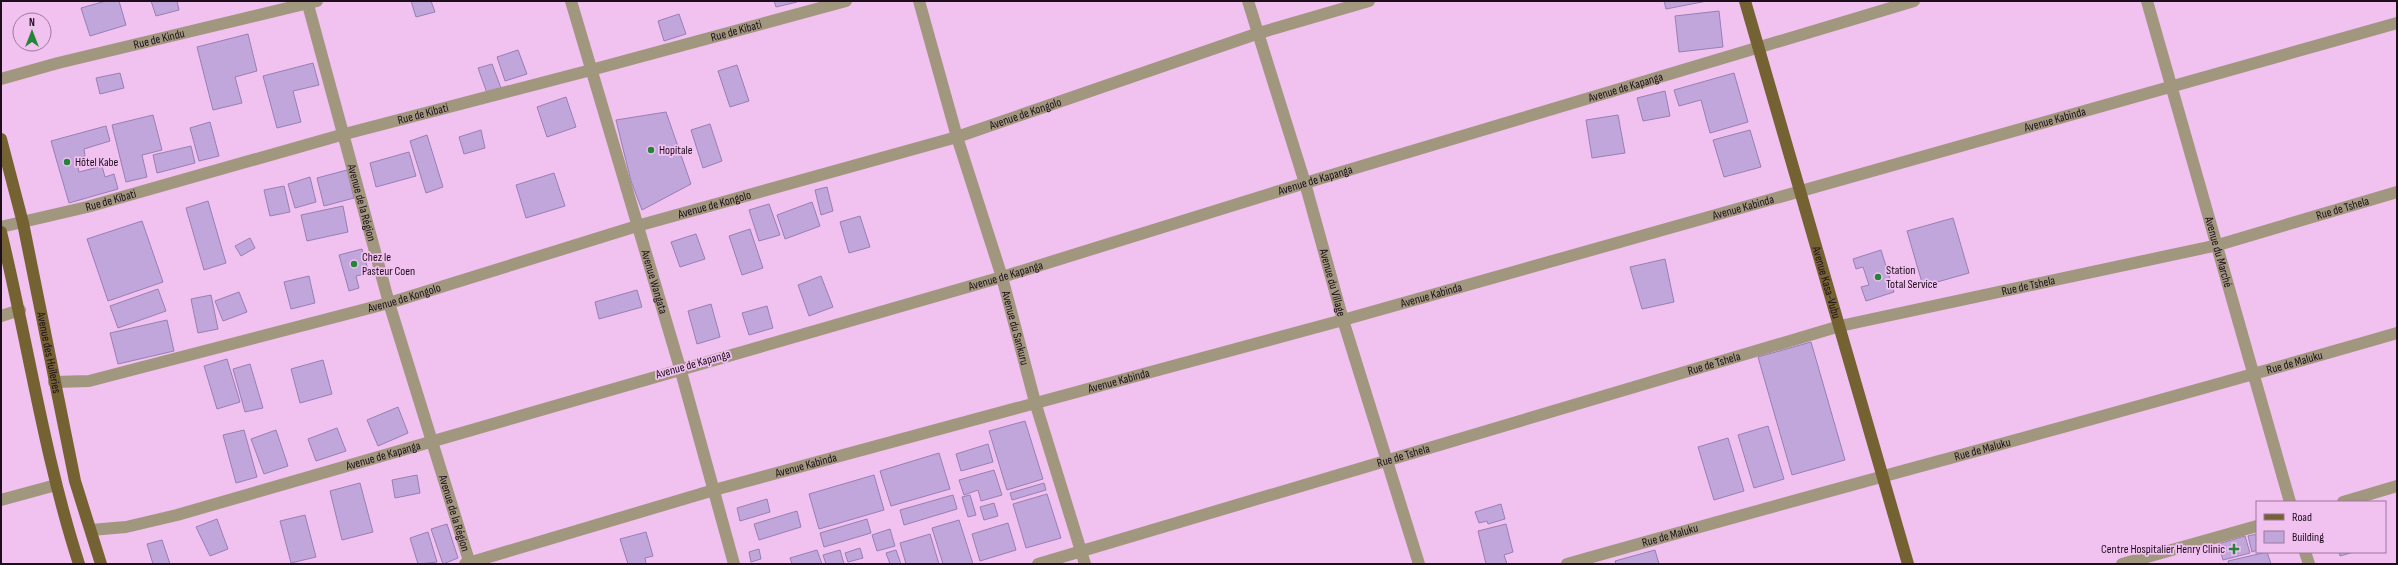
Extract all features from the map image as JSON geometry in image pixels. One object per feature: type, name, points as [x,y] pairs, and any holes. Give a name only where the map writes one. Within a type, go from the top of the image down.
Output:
[{"type":"main road","name":"Avenue Kasa-Vubu","points":[[1745,1],[1908,564]]},
{"type":"main road","name":"Avenue des Huileries","points":[[1,139],[23,223],[75,481],[101,564]]},
{"type":"main road","name":"Avenue des Huileries","points":[[1,232],[20,310],[56,485],[79,564]]},
{"type":"street","name":"Avenue Wangata","points":[[571,1],[590,70],[680,368],[734,564]]},
{"type":"street","name":"Rue de Kibati","points":[[1,227],[87,207],[342,134],[590,70],[846,1]]},
{"type":"street","name":"Avenue du Sankuru","points":[[919,1],[957,137],[1002,277],[1035,402],[1085,564]]},
{"type":"street","name":"Avenue du Village","points":[[1248,1],[1305,183],[1343,320],[1419,564]]},
{"type":"street","name":"Avenue de Kongolo","points":[[54,382],[89,381],[389,303],[637,226],[957,137],[1259,33],[1369,1]]},
{"type":"street","name":"Avenue de Kapanga","points":[[91,530],[126,527],[177,514],[680,368],[1002,277],[1305,183],[1914,1]]},
{"type":"street","name":"Avenue du Marché","points":[[2147,1],[2173,86],[2290,501]]},
{"type":"street","name":"Rue de Kindu","points":[[1,79],[66,61],[310,2]]},
{"type":"street","name":"Avenue de la Région","points":[[310,2],[342,134],[389,303],[433,440],[468,564]]},
{"type":"street","name":"Avenue Kabinda","points":[[468,564],[714,490],[1035,402],[1343,320],[2397,23]]},
{"type":"street","name":"Rue de Tshela","points":[[1038,564],[1387,462],[1840,326],[2218,245],[2397,192]]},
{"type":"street","points":[[1,316],[20,310]]},
{"type":"street","name":"Rue de Maluku","points":[[1567,564],[1882,475],[2254,375],[2397,333]]},
{"type":"street","points":[[1,500],[56,485]]},
{"type":"street","points":[[2346,501],[2397,486]]},
{"type":"street","points":[[2122,564],[2256,526]]},
{"type":"street","points":[[2305,553],[2309,564]]},
{"type":"building","points":[[106,1],[119,1],[126,25],[90,36],[81,8]]},
{"type":"building","points":[[151,1],[177,1],[179,10],[156,16]]},
{"type":"building","points":[[411,1],[431,1],[435,12],[416,17]]},
{"type":"building","points":[[774,1],[797,1],[797,2],[776,7]]},
{"type":"building","points":[[1664,1],[1707,1],[1666,9]]},
{"type":"building","points":[[1719,11],[1723,47],[1679,52],[1675,16]]},
{"type":"building","points":[[679,14],[686,34],[664,41],[658,21]]},
{"type":"building","points":[[248,34],[257,71],[235,77],[242,103],[213,110],[197,47]]},
{"type":"building","points":[[518,50],[527,74],[505,81],[497,57]]},
{"type":"building","points":[[313,63],[319,85],[293,91],[301,122],[277,128],[263,76]]},
{"type":"building","points":[[492,64],[501,88],[487,93],[478,68]]},
{"type":"building","points":[[737,65],[749,101],[730,107],[718,71]]},
{"type":"building","points":[[120,73],[124,88],[100,94],[96,78]]},
{"type":"building","points":[[1734,73],[1748,122],[1710,133],[1701,100],[1679,106],[1674,90]]},
{"type":"building","points":[[1665,91],[1670,116],[1643,121],[1637,98]]},
{"type":"building","points":[[566,97],[576,127],[547,137],[537,107]]},
{"type":"building","name":"Hopitale","points":[[666,112],[691,184],[642,210],[631,181],[616,120]]},
{"type":"building","points":[[153,115],[162,150],[142,155],[147,177],[126,182],[112,125]]},
{"type":"building","points":[[1618,115],[1625,153],[1592,158],[1586,120]]},
{"type":"building","points":[[210,122],[219,156],[199,161],[190,128]]},
{"type":"building","points":[[710,124],[722,161],[703,168],[691,130]]},
{"type":"building","name":"Hôtel Kabe","points":[[106,126],[110,141],[84,149],[85,156],[76,159],[79,172],[102,166],[105,177],[114,174],[118,189],[69,203],[51,141]]},
{"type":"building","points":[[481,130],[485,148],[464,154],[459,137]]},
{"type":"building","points":[[1750,130],[1761,167],[1724,177],[1713,140]]},
{"type":"building","points":[[427,135],[443,187],[426,193],[410,141]]},
{"type":"building","points":[[191,146],[195,163],[157,173],[153,155]]},
{"type":"building","points":[[409,152],[416,176],[376,187],[370,163]]},
{"type":"building","points":[[347,170],[354,198],[324,206],[317,178]]},
{"type":"building","points":[[554,173],[565,206],[526,218],[516,185]]},
{"type":"building","points":[[310,177],[316,202],[295,208],[288,184]]},
{"type":"building","points":[[284,186],[290,212],[270,216],[264,190]]},
{"type":"building","points":[[827,187],[833,211],[821,215],[815,190]]},
{"type":"building","points":[[208,201],[226,263],[204,270],[186,208]]},
{"type":"building","points":[[812,202],[820,226],[785,239],[777,215]]},
{"type":"building","points":[[769,204],[780,235],[759,241],[749,210]]},
{"type":"building","points":[[343,206],[348,232],[307,241],[301,215]]},
{"type":"building","points":[[860,216],[870,247],[849,253],[840,222]]},
{"type":"building","points":[[1953,218],[1969,273],[1923,286],[1907,231]]},
{"type":"building","points":[[142,221],[163,282],[108,301],[87,239]]},
{"type":"building","points":[[750,229],[763,268],[742,275],[729,236]]},
{"type":"building","points":[[696,234],[705,259],[680,267],[671,242]]},
{"type":"building","points":[[250,238],[255,248],[241,256],[235,246]]},
{"type":"building","name":"Chez le Pasteur Coen","points":[[362,249],[369,273],[356,276],[359,288],[349,291],[339,255]]},
{"type":"building","name":"Station Total Service","points":[[1881,250],[1894,292],[1866,301],[1861,287],[1869,285],[1863,267],[1856,269],[1853,259]]},
{"type":"building","points":[[1665,259],[1674,302],[1642,309],[1630,267]]},
{"type":"building","points":[[309,276],[315,303],[291,309],[284,282]]},
{"type":"building","points":[[821,276],[833,307],[809,316],[798,285]]},
{"type":"building","points":[[158,289],[166,311],[118,328],[110,306]]},
{"type":"building","points":[[637,290],[642,307],[599,319],[595,302]]},
{"type":"building","points":[[239,292],[247,312],[223,321],[215,301]]},
{"type":"building","points":[[211,295],[218,329],[198,333],[191,299]]},
{"type":"building","points":[[711,304],[720,337],[697,344],[688,311]]},
{"type":"building","points":[[767,306],[773,328],[749,335],[742,313]]},
{"type":"building","points":[[167,320],[174,351],[118,364],[110,333]]},
{"type":"building","points":[[1811,342],[1845,460],[1792,475],[1758,357]]},
{"type":"building","points":[[227,359],[240,402],[217,409],[204,366]]},
{"type":"building","points":[[323,360],[332,394],[300,403],[291,369]]},
{"type":"building","points":[[250,364],[263,408],[245,412],[233,369]]},
{"type":"building","points":[[398,407],[408,433],[378,446],[367,420]]},
{"type":"building","points":[[1025,421],[1043,479],[1007,490],[989,431]]},
{"type":"building","points":[[1768,426],[1784,479],[1754,488],[1738,435]]},
{"type":"building","points":[[337,428],[346,451],[316,461],[308,439]]},
{"type":"building","points":[[244,430],[257,477],[236,483],[223,435]]},
{"type":"building","points":[[276,430],[288,466],[264,474],[251,439]]},
{"type":"building","points":[[1728,438],[1744,491],[1714,500],[1698,447]]},
{"type":"building","points":[[988,444],[993,462],[961,471],[956,454]]},
{"type":"building","points":[[939,453],[950,489],[891,506],[880,471]]},
{"type":"building","points":[[994,470],[1002,495],[981,501],[978,490],[964,495],[959,480]]},
{"type":"building","points":[[417,475],[420,493],[395,498],[392,480]]},
{"type":"building","points":[[874,475],[884,510],[819,529],[809,494]]},
{"type":"building","points":[[360,483],[373,532],[342,540],[330,491]]},
{"type":"building","points":[[1044,483],[1046,490],[1012,500],[1010,493]]},
{"type":"building","points":[[1047,494],[1061,538],[1026,548],[1013,504]]},
{"type":"building","points":[[953,495],[957,509],[904,525],[900,510]]},
{"type":"building","points":[[970,495],[976,515],[968,517],[962,497]]},
{"type":"building","points":[[767,499],[770,512],[740,521],[737,508]]},
{"type":"building","points":[[994,503],[998,516],[984,520],[980,507]]},
{"type":"building","points":[[1501,504],[1505,519],[1488,524],[1487,521],[1479,523],[1475,512]]},
{"type":"building","points":[[797,511],[801,527],[759,540],[754,524]]},
{"type":"building","points":[[305,515],[316,557],[291,563],[280,521]]},
{"type":"building","points":[[217,519],[228,549],[210,556],[196,527]]},
{"type":"building","points":[[867,519],[871,533],[824,547],[820,533]]},
{"type":"building","points":[[959,520],[973,564],[943,564],[932,528]]},
{"type":"building","points":[[1008,523],[1016,550],[980,561],[972,534]]},
{"type":"building","points":[[447,524],[458,558],[443,564],[431,529]]},
{"type":"building","points":[[1506,524],[1513,552],[1504,555],[1507,564],[1486,564],[1478,531]]},
{"type":"building","points":[[890,529],[895,546],[877,551],[872,535]]},
{"type":"building","points":[[428,532],[437,562],[418,564],[410,538]]},
{"type":"building","points":[[646,532],[653,556],[645,558],[646,564],[628,564],[620,539]]},
{"type":"building","points":[[930,534],[939,564],[906,564],[900,543]]},
{"type":"building","points":[[2256,534],[2256,550],[2252,552],[2248,536]]},
{"type":"building","points":[[2245,536],[2250,553],[2223,560],[2218,544]]},
{"type":"building","points":[[162,540],[170,564],[153,564],[147,544]]},
{"type":"building","points":[[860,548],[863,558],[848,562],[845,553]]},
{"type":"building","points":[[759,549],[761,559],[751,562],[749,552]]},
{"type":"building","points":[[817,550],[822,564],[792,564],[790,558]]},
{"type":"building","points":[[840,550],[844,564],[826,564],[823,555]]},
{"type":"building","points":[[896,550],[901,564],[890,564],[886,553]]},
{"type":"building","points":[[1655,550],[1659,564],[1616,564],[1615,561]]},
{"type":"building","points":[[2267,553],[2271,564],[2229,564],[2228,561]]},
{"type":"building","points":[[2339,553],[2350,553],[2340,556]]},
{"type":"place","name":"Hopitale","points":[[651,150]]},
{"type":"place","name":"Hôtel Kabe","points":[[67,162]]},
{"type":"place","name":"Chez le Pasteur Coen","points":[[354,264]]},
{"type":"place","name":"Station Total Service","points":[[1878,277]]},
{"type":"place","name":"Centre Hospitalier Henry Clinic","points":[[2234,549]]}]
